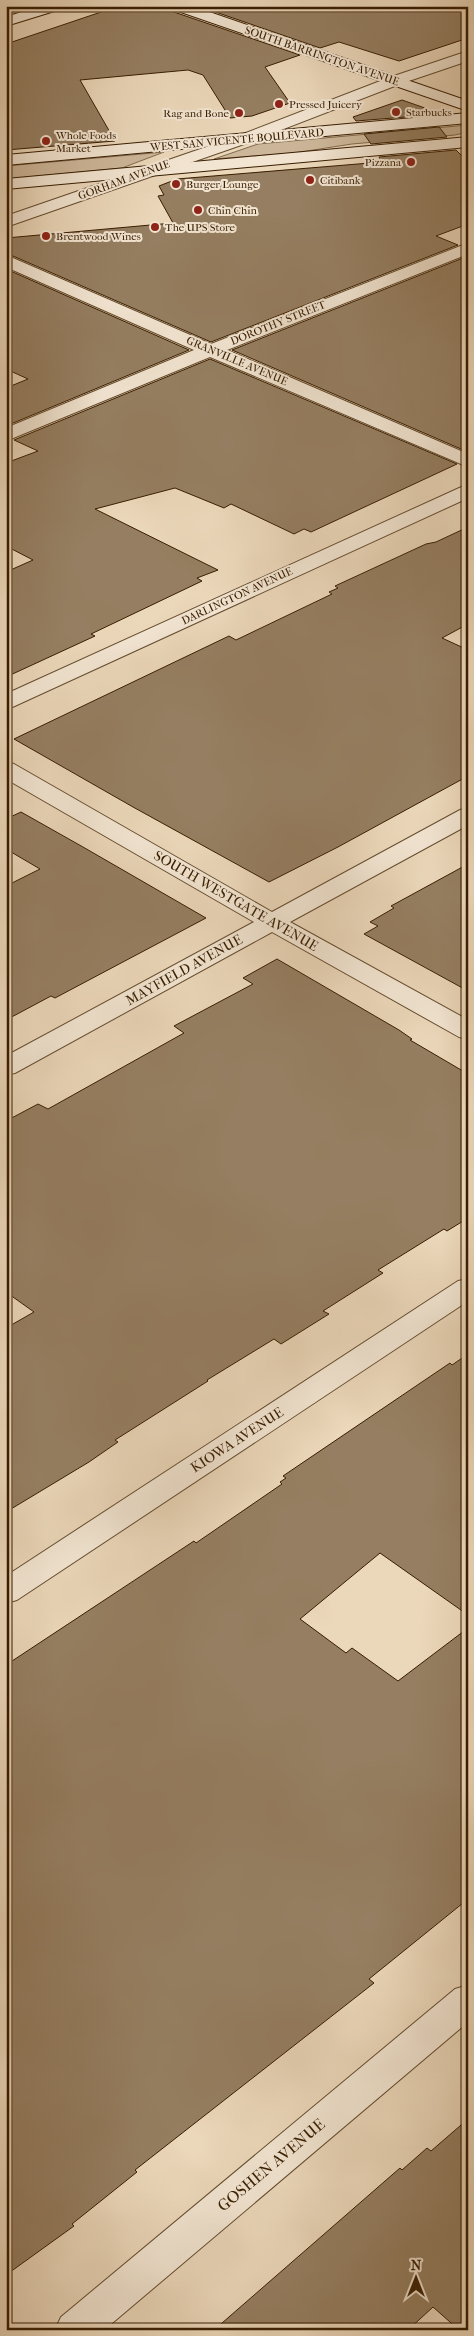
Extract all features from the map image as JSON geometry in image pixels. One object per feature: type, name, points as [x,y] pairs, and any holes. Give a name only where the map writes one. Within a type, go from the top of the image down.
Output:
[{"type":"street","points":[[6,22],[56,6]]},
{"type":"street","name":"SOUTH BARRINGTON AVENUE","points":[[177,6],[468,106]]},
{"type":"street","name":"GORHAM AVENUE","points":[[6,222],[244,139],[394,81],[468,56]]},
{"type":"street","name":"WEST SAN VICENTE BOULEVARD","points":[[6,160],[468,118]]},
{"type":"street","points":[[267,161],[364,145],[468,135]]},
{"type":"street","name":"WEST SAN VICENTE BOULEVARD","points":[[6,184],[468,142]]},
{"type":"street","name":"DOROTHY STREET","points":[[6,435],[211,350],[468,248]]},
{"type":"street","name":"GRANVILLE AVENUE","points":[[6,260],[82,295],[468,461]]},
{"type":"street","name":"DARLINGTON AVENUE","points":[[6,703],[468,490]]},
{"type":"street","name":"SOUTH WESTGATE AVENUE","points":[[6,769],[272,922],[468,1031]]},
{"type":"street","name":"MAYFIELD AVENUE","points":[[6,1067],[468,815]]},
{"type":"street","name":"KIOWA AVENUE","points":[[6,1592],[468,1288]]},
{"type":"street","name":"GOSHEN AVENUE","points":[[75,2330],[468,2000]]},
{"type":"shaded area","points":[[468,125],[468,132],[455,135],[352,144],[294,153],[214,159],[258,144]]},
{"type":"shaded area","points":[[164,152],[122,168],[6,179],[6,166]]},
{"type":"building","points":[[119,6],[168,6],[171,11],[300,55],[265,67],[290,103],[252,116],[230,118],[203,75],[188,70],[80,80],[115,141],[6,150],[6,44]]},
{"type":"building","points":[[198,6],[468,6],[468,38],[399,61],[339,42],[320,48]]},
{"type":"building","points":[[402,100],[425,108],[430,115],[356,121],[353,117]]},
{"type":"building","points":[[439,127],[447,137],[371,144],[364,134]]},
{"type":"building","points":[[456,150],[461,155],[468,155],[468,224],[436,236],[458,245],[211,342],[6,253],[6,238],[173,223],[158,196],[164,195],[159,186],[177,179],[382,162],[379,157]]},
{"type":"building","points":[[468,256],[468,452],[232,350]]},
{"type":"building","points":[[6,269],[189,350],[6,426],[6,388],[28,379],[6,369]]},
{"type":"building","points":[[210,359],[457,464],[311,532],[304,529],[294,534],[231,504],[224,508],[175,488],[95,509],[218,570],[197,578],[202,581],[91,634],[95,636],[6,677],[6,572],[33,560],[6,546],[6,463],[38,451],[14,440]]},
{"type":"building","points":[[468,527],[468,624],[442,638],[468,650],[468,776],[338,847],[269,882],[14,739],[229,636],[236,640],[332,594],[329,592],[338,588],[335,586]]},
{"type":"building","points":[[21,812],[206,918],[55,998],[51,996],[6,1020],[6,886],[40,869],[6,849],[6,819]]},
{"type":"building","points":[[468,864],[468,991],[364,934],[378,926],[370,922],[394,908],[391,906]]},
{"type":"building","points":[[277,959],[399,1030],[412,1039],[410,1040],[468,1074],[468,1218],[447,1231],[444,1229],[378,1270],[383,1273],[323,1311],[329,1314],[281,1344],[274,1339],[207,1380],[115,1440],[118,1442],[89,1462],[6,1512],[6,1328],[34,1312],[6,1292],[6,1121],[38,1104],[48,1109],[184,1033],[174,1026],[253,984],[243,978]]},
{"type":"building","points":[[468,1354],[468,1615],[380,1553],[300,1619],[346,1653],[352,1648],[398,1681],[468,1628],[468,1899],[369,1979],[374,1983],[135,2170],[137,2172],[72,2224],[74,2226],[6,2275],[6,1665],[194,1541],[196,1543],[282,1484],[280,1482],[286,1478],[283,1476],[450,1363],[452,1365]]},
{"type":"building","points":[[468,2119],[468,2330],[459,2330],[433,2307],[408,2330],[214,2330],[400,2168],[402,2170],[427,2148],[431,2151]]},
{"type":"place","name":"Pressed Juicery","points":[[279,104]]},
{"type":"place","name":"Starbucks","points":[[396,112]]},
{"type":"place","name":"Rag and Bone","points":[[239,113]]},
{"type":"place","name":"Whole Foods Market","points":[[46,141]]},
{"type":"place","name":"Pizzana","points":[[411,162]]},
{"type":"place","name":"Citibank","points":[[310,180]]},
{"type":"place","name":"Burger Lounge","points":[[176,184]]},
{"type":"place","name":"Chin Chin","points":[[198,210]]},
{"type":"place","name":"The UPS Store","points":[[155,227]]},
{"type":"place","name":"Brentwood Wines","points":[[46,236]]}]
